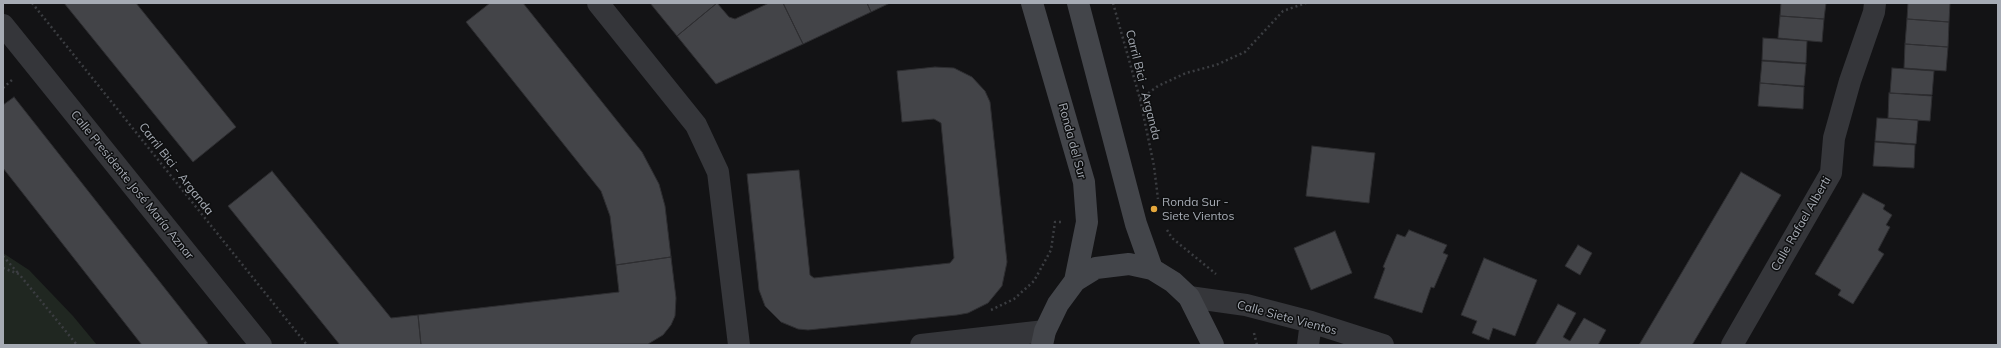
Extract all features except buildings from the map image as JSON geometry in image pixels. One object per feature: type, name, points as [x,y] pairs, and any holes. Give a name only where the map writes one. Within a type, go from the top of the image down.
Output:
[{"type":"main road","name":"Ronda del Sur","points":[[1032,3],[1084,182],[1087,222],[1075,281]]},
{"type":"main road","points":[[1078,3],[1136,224],[1152,269]]},
{"type":"main road","name":"Ronda del Sur","points":[[1044,338],[1058,304],[1075,281],[1096,268],[1129,264],[1152,269],[1173,282],[1189,297],[1213,345]]},
{"type":"street","points":[[598,3],[696,125],[718,172],[739,345]]},
{"type":"street","name":"Calle Rafael Alberti","points":[[1732,345],[1831,172],[1834,138],[1850,81],[1874,12],[1875,3]]},
{"type":"street","name":"Calle Presidente José María Aznar","points":[[3,25],[261,345]]},
{"type":"street","name":"Calle Siete Vientos","points":[[1189,297],[1246,305],[1311,322],[1383,345]]},
{"type":"street","points":[[1308,345],[1311,322]]},
{"type":"street","points":[[921,345],[1044,338]]},
{"type":"path","name":"Carril Bici - Arganda","points":[[32,3],[307,345]]},
{"type":"path","name":"Carril Bici - Arganda","points":[[1114,3],[1140,99],[1154,166],[1158,204]]},
{"type":"path","points":[[1140,99],[1158,86],[1186,73],[1216,65],[1245,52],[1283,11],[1306,3]]},
{"type":"path","points":[[3,256],[77,345]]},
{"type":"path","points":[[3,268],[19,274]]},
{"type":"shaded area","points":[[3,253],[29,270],[73,316],[97,345],[3,345]]},
{"type":"place","name":"Ronda Sur - Siete Vientos","points":[[1154,209]]}]
